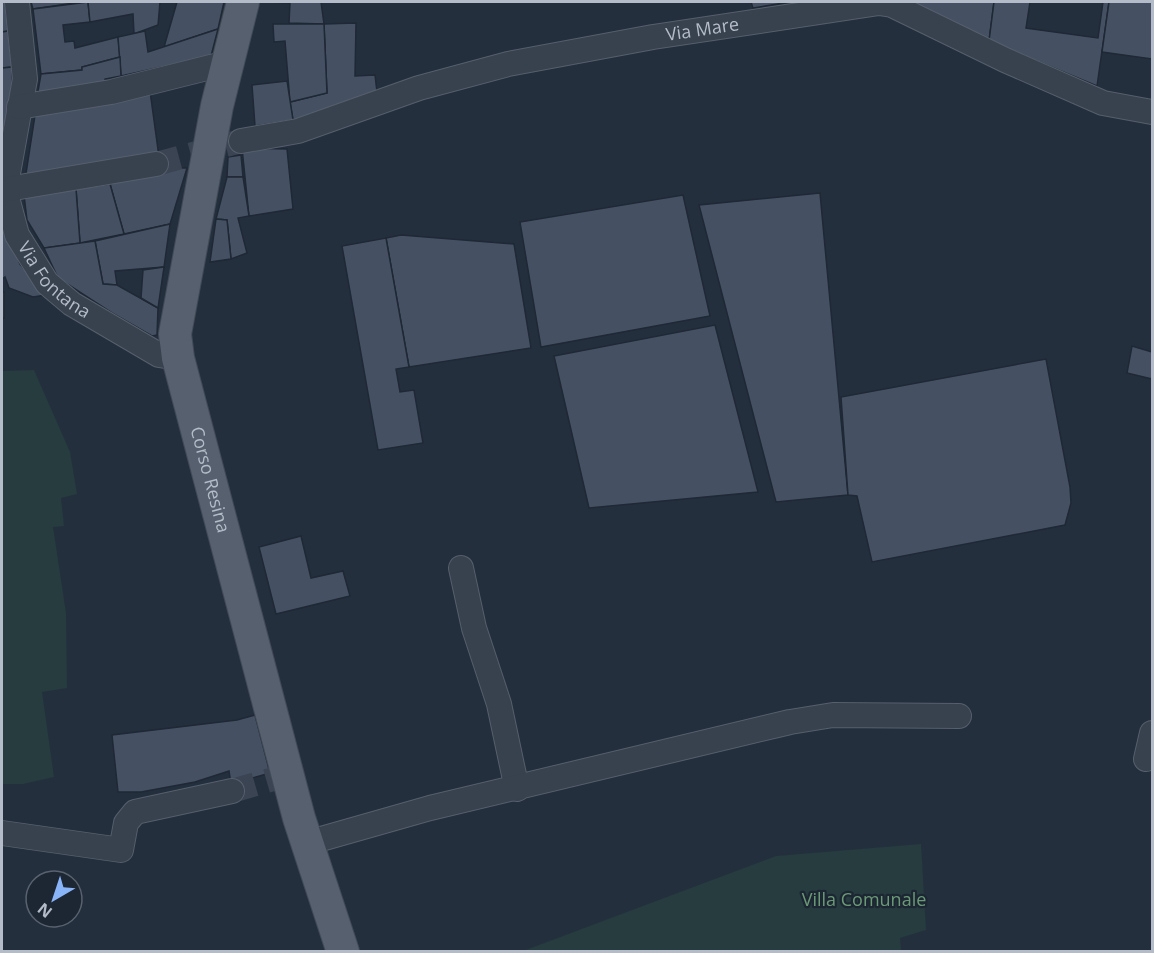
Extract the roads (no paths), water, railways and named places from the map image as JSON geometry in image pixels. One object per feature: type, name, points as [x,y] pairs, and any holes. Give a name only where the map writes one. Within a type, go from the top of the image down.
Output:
[{"type":"main road","name":"Corso Resina","points":[[243,2],[217,105],[175,334],[178,357],[306,843],[343,951]]},
{"type":"street","name":"Via Fontana","points":[[17,2],[25,79],[3,190],[17,235],[47,283],[72,304],[159,355],[178,357]]},
{"type":"street","name":"Via Mare","points":[[241,141],[298,130],[419,88],[508,64],[653,37],[879,3],[892,4],[1005,60],[1103,103],[1152,112]]},
{"type":"street","points":[[19,107],[111,92],[228,63]]},
{"type":"street","points":[[3,190],[156,164]]},
{"type":"street","points":[[461,568],[474,628],[499,704],[517,789]]},
{"type":"street","points":[[306,843],[430,808],[517,789],[678,748],[811,719],[833,716],[959,716]]},
{"type":"street","points":[[1146,759],[1152,733]]},
{"type":"street","points":[[2,832],[121,850],[126,823],[135,812],[232,791]]},
{"type":"tunnel","points":[[156,164],[241,141]]},
{"type":"tunnel","points":[[232,791],[287,775]]},
{"type":"park label","name":"Villa Comunale","points":[[864,900]]}]
